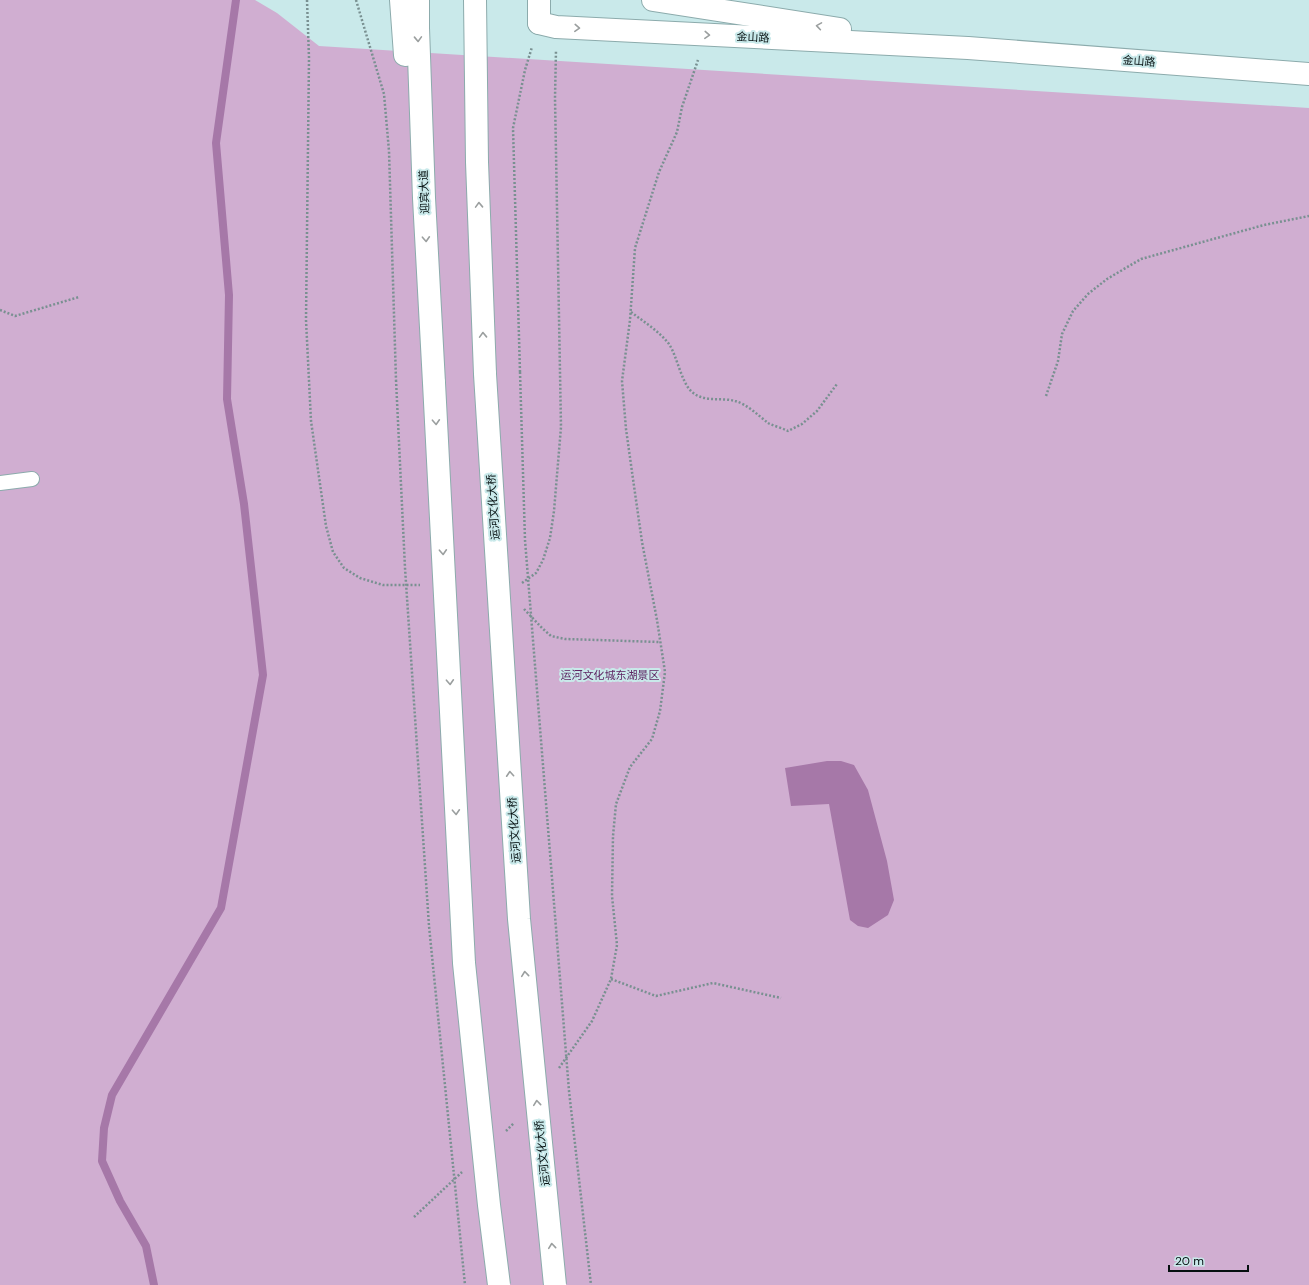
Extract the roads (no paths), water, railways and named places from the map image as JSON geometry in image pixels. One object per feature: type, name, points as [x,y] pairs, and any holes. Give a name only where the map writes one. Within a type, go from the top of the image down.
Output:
[{"type":"main road","points":[[401,0],[410,131],[424,198]]},
{"type":"main road","name":"迎宾大道","points":[[418,0],[424,198],[464,963],[489,1205],[499,1285]]},
{"type":"main road","points":[[475,0],[477,162]]},
{"type":"main road","points":[[477,162],[486,0]]},
{"type":"main road","name":"金山路","points":[[539,0],[539,23],[556,27],[968,48],[1309,74]]},
{"type":"main road","name":"金山路","points":[[653,0],[968,48]]},
{"type":"main road","name":"运河文化大桥","points":[[477,162],[484,374],[519,919],[556,1285]]},
{"type":"lane","points":[[0,483],[32,479]]},
{"type":"waterway","points":[[154,1285],[146,1246],[120,1201],[102,1161],[104,1128],[112,1095],[221,908],[263,675],[244,504],[227,399],[229,295],[216,143],[236,0]]},
{"type":"park label","name":"运河文化城东湖景区","points":[[610,675]]}]
